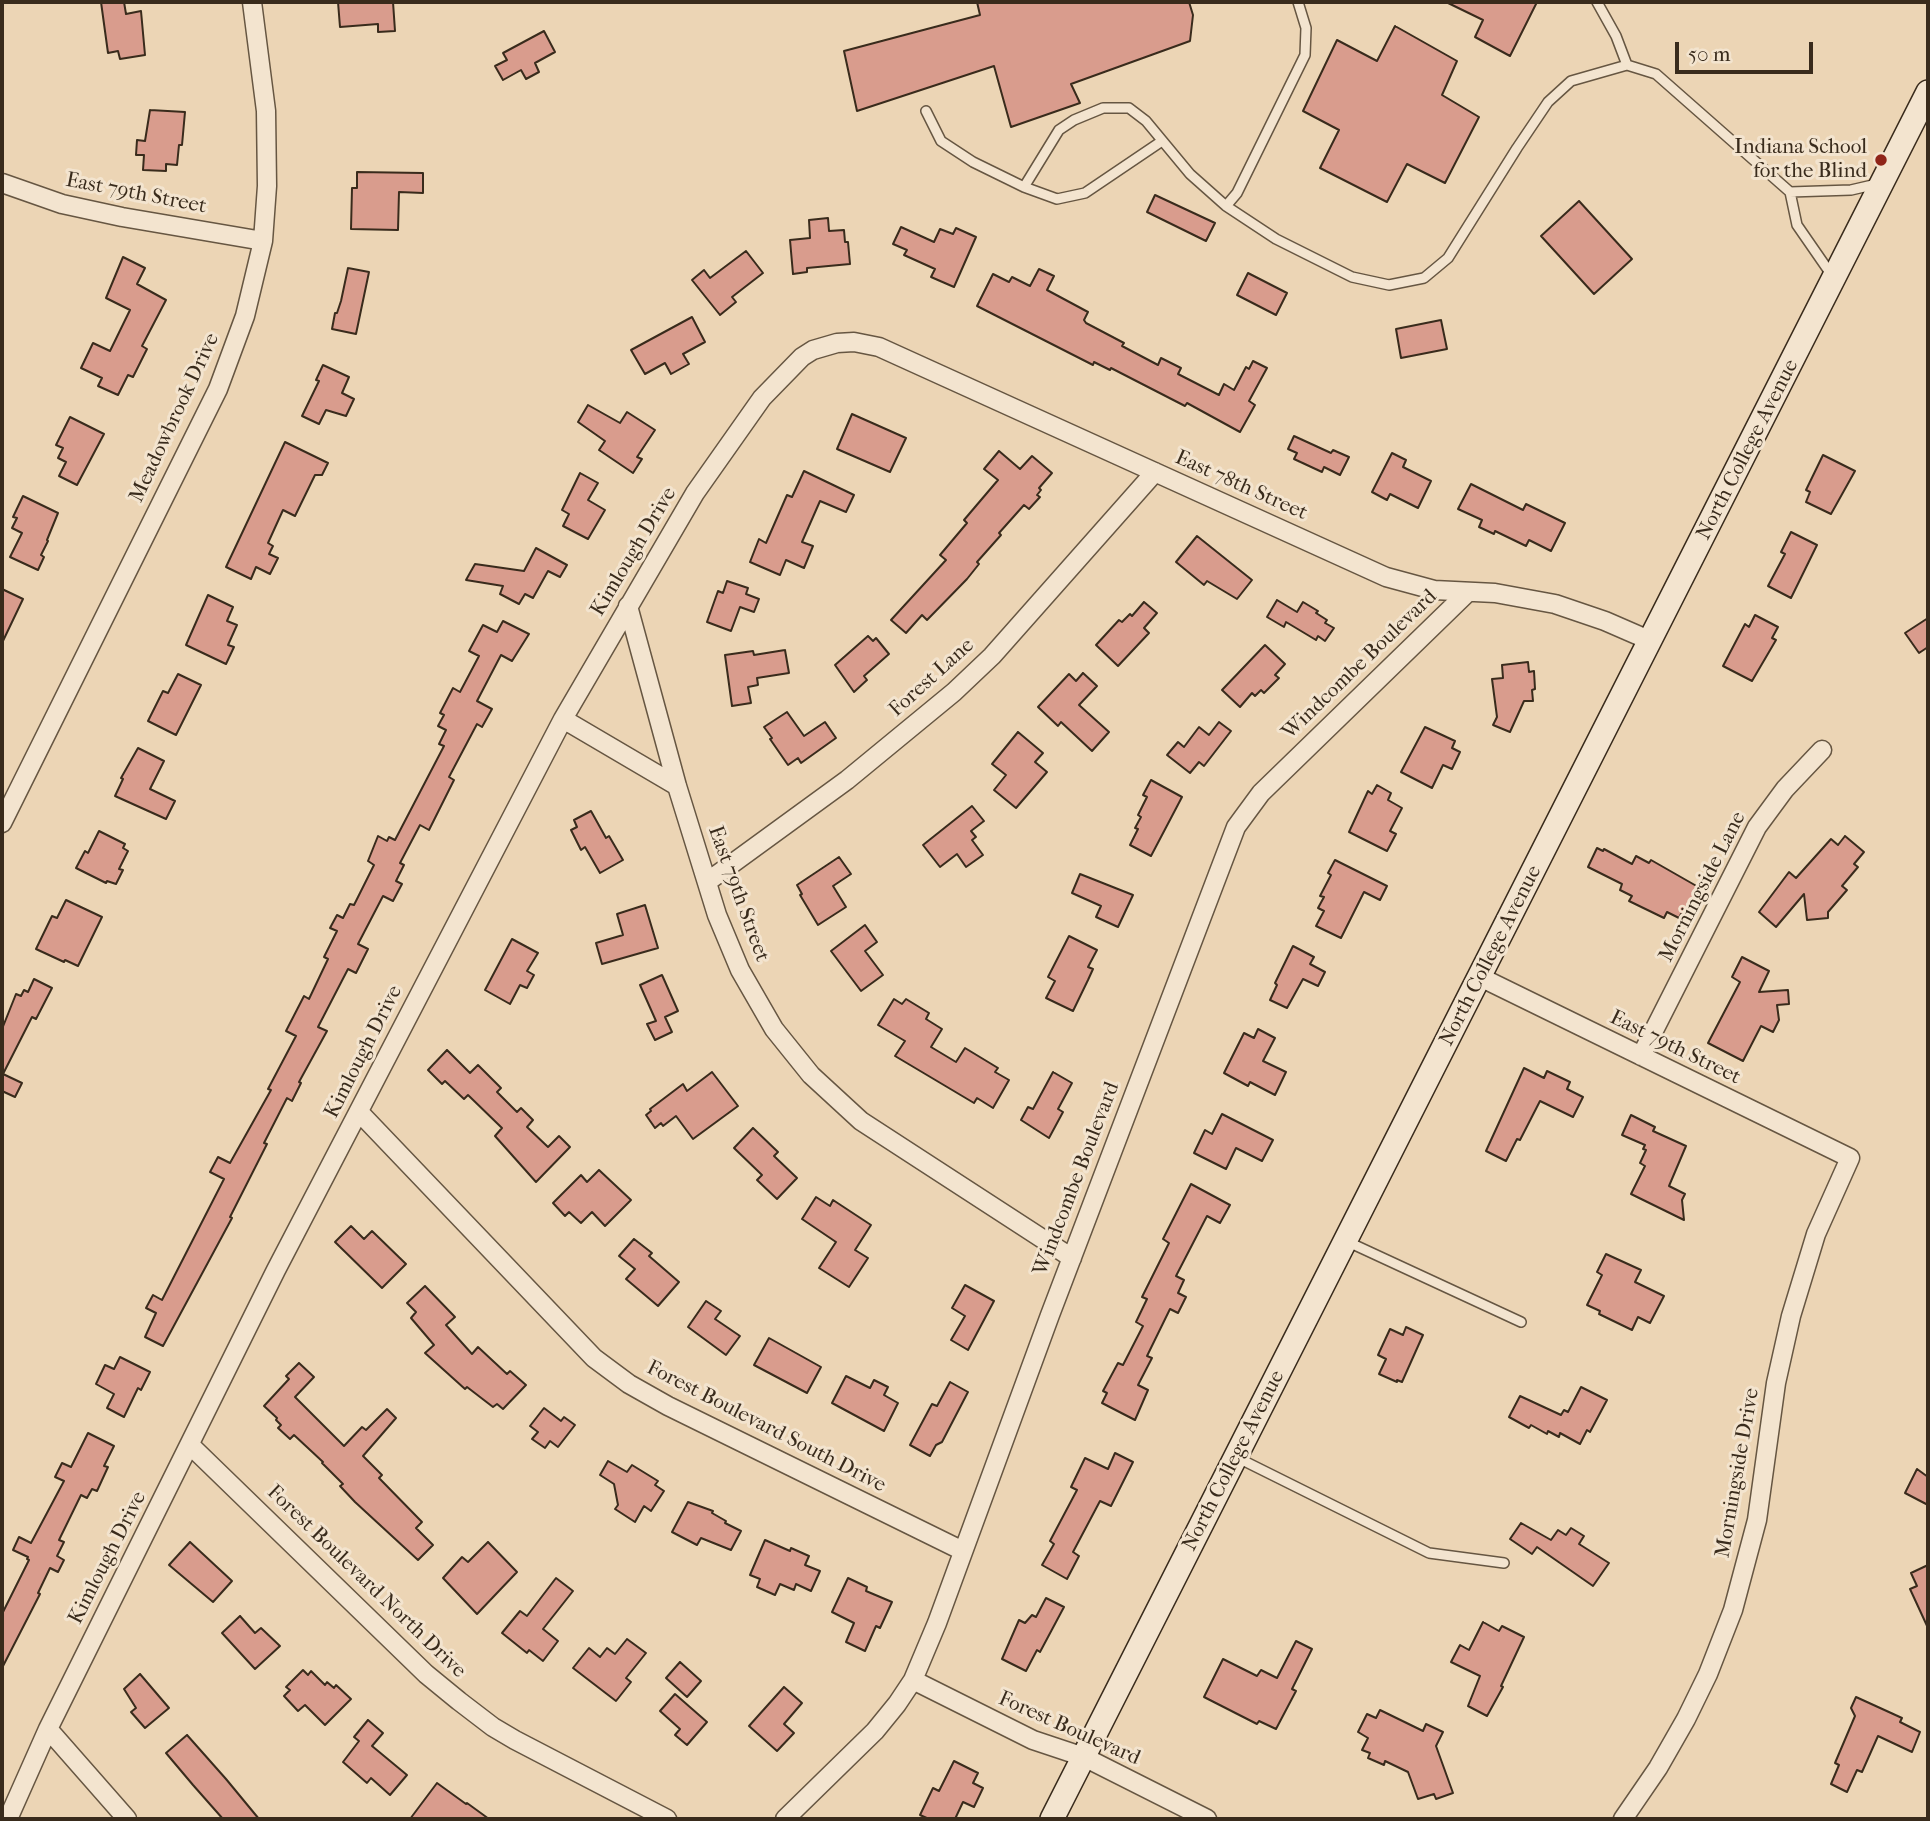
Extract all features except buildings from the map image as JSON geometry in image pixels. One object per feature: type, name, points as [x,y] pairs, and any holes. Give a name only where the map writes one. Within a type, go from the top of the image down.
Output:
[{"type":"main road","name":"North College Avenue","points":[[1052,1819],[1928,92]]},
{"type":"street","name":"Meadowbrook Drive","points":[[2,823],[225,374],[246,316],[263,241],[267,186],[266,111],[252,2]]},
{"type":"street","name":"East 79th Street","points":[[2,183],[62,204],[263,241]]},
{"type":"street","name":"East 78th Street","points":[[822,347],[854,342],[879,347],[1386,577],[1434,590],[1494,593],[1555,604],[1605,621],[1651,641]]},
{"type":"street","name":"Kimlough Drive","points":[[8,1819],[48,1729],[276,1270],[563,719],[695,493],[740,428],[786,370],[806,354],[822,347]]},
{"type":"street","name":"Forest Lane","points":[[707,882],[847,780],[954,692],[992,656],[1155,472]]},
{"type":"street","name":"Windcombe Boulevard","points":[[785,1819],[880,1724],[913,1680],[1238,822],[1261,793],[1468,592]]},
{"type":"street","name":"East 79th Street","points":[[628,606],[677,786],[717,915],[740,970],[774,1029],[811,1075],[875,1132],[1072,1258]]},
{"type":"street","points":[[563,719],[677,786]]},
{"type":"street","name":"Morningside Lane","points":[[1640,1056],[1758,827],[1785,789],[1822,750]]},
{"type":"street","name":"East 79th Street","points":[[1480,977],[1850,1158]]},
{"type":"street","name":"Forest Boulevard South Drive","points":[[359,1112],[585,1349],[629,1384],[680,1412],[963,1551]]},
{"type":"street","name":"Morningside Drive","points":[[1623,1819],[1654,1774],[1686,1719],[1708,1674],[1733,1610],[1757,1520],[1776,1383],[1793,1308],[1816,1234],[1850,1158]]},
{"type":"street","name":"Forest Boulevard North Drive","points":[[190,1445],[418,1667],[449,1693],[493,1727],[515,1740],[667,1819]]},
{"type":"street","name":"Forest Boulevard","points":[[913,1680],[1033,1740],[1084,1757],[1207,1819]]},
{"type":"street","points":[[48,1729],[127,1819]]},
{"type":"lane","points":[[1226,206],[1237,192],[1305,55],[1306,28],[1298,2]]},
{"type":"lane","points":[[1597,2],[1616,36],[1627,65]]},
{"type":"lane","points":[[1024,187],[1059,130],[1074,120],[1103,108],[1129,108],[1146,121],[1191,174],[1226,206],[1276,239],[1352,277],[1389,285],[1424,278],[1448,258],[1549,102],[1571,81],[1627,65],[1656,74],[1790,192],[1797,225],[1834,278]]},
{"type":"lane","points":[[926,111],[941,141],[973,162],[1057,200],[1086,193],[1162,141]]},
{"type":"lane","points":[[1790,192],[1851,190],[1882,183]]},
{"type":"lane","points":[[1346,1241],[1521,1322]]},
{"type":"lane","points":[[1236,1457],[1429,1553],[1504,1563]]},
{"type":"place","name":"Indiana School for the Blind","points":[[1881,160]]}]
